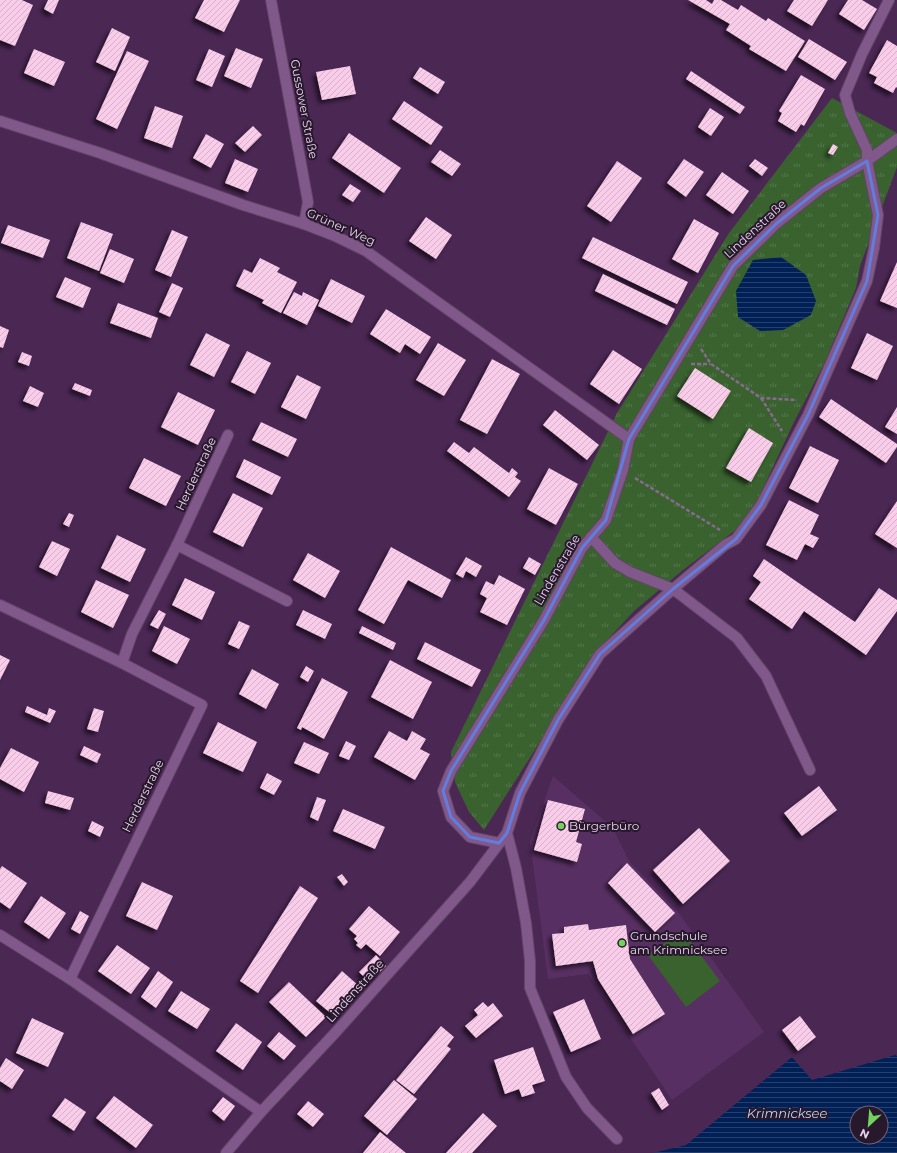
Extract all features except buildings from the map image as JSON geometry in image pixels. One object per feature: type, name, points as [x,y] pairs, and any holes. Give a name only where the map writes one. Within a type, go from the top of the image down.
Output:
[{"type":"street","name":"Gussower Straße","points":[[271,0],[308,202],[304,224]]},
{"type":"street","name":"Lindenstraße","points":[[226,1153],[261,1112],[335,1033],[470,882],[507,833],[520,793],[558,720],[600,654],[725,545],[736,539],[762,504],[814,400],[867,281],[874,248],[878,215],[867,161],[867,150],[850,114],[845,95],[862,54],[890,0]]},
{"type":"street","name":"Grüner Weg","points":[[0,121],[100,153],[243,206],[304,224],[335,236],[366,251],[629,439]]},
{"type":"street","name":"Lindenstraße","points":[[499,843],[470,837],[451,817],[443,791],[450,770],[544,620],[582,548],[606,520],[623,470],[629,439],[733,266],[777,223],[821,188],[867,161],[897,139]]},
{"type":"street","name":"Herderstraße","points":[[122,663],[132,634],[177,545],[228,435]]},
{"type":"street","points":[[591,537],[615,563],[630,572],[673,589],[737,638],[766,676],[810,770]]},
{"type":"street","points":[[177,545],[287,601]]},
{"type":"street","name":"Herderstraße","points":[[0,605],[122,663],[202,705],[70,979]]},
{"type":"street","points":[[507,833],[516,868],[526,923],[530,961],[530,988],[566,1077],[587,1108],[616,1139]]},
{"type":"street","points":[[0,935],[70,979],[261,1112]]},
{"type":"path","points":[[691,336],[711,364],[761,398],[792,446]]},
{"type":"path","points":[[761,398],[814,400]]},
{"type":"path","points":[[623,470],[736,539]]},
{"type":"highlighted area","points":[[867,161],[878,215],[867,281],[808,415],[761,505],[736,539],[673,589],[600,654],[558,720],[520,793],[507,833],[499,843],[470,837],[451,817],[443,791],[451,771],[544,620],[582,548],[606,520],[629,439],[733,266],[777,223],[821,188]]},
{"type":"shaded area","name":"Grundschule am Krimnicksee","points":[[553,776],[613,828],[629,861],[678,912],[764,1032],[672,1100],[588,974],[548,979],[530,841]]},
{"type":"green space","points":[[832,98],[897,133],[897,167],[860,266],[856,288],[824,364],[793,424],[758,499],[741,526],[683,570],[634,611],[599,649],[484,830],[469,812],[455,782],[451,752],[617,413],[729,233]]},
{"type":"green space","points":[[682,930],[720,981],[686,1007],[648,955]]},
{"type":"water","points":[[781,257],[806,275],[816,301],[811,315],[783,330],[760,331],[738,317],[736,291],[753,260]]},
{"type":"water","name":"Krimnicksee","points":[[895,1055],[897,1056],[897,1153],[653,1153],[686,1145],[792,1057],[812,1080]]},
{"type":"place","name":"Bürgerbüro","points":[[561,826]]},
{"type":"place","name":"Grundschule am Krimnicksee","points":[[622,943]]}]
